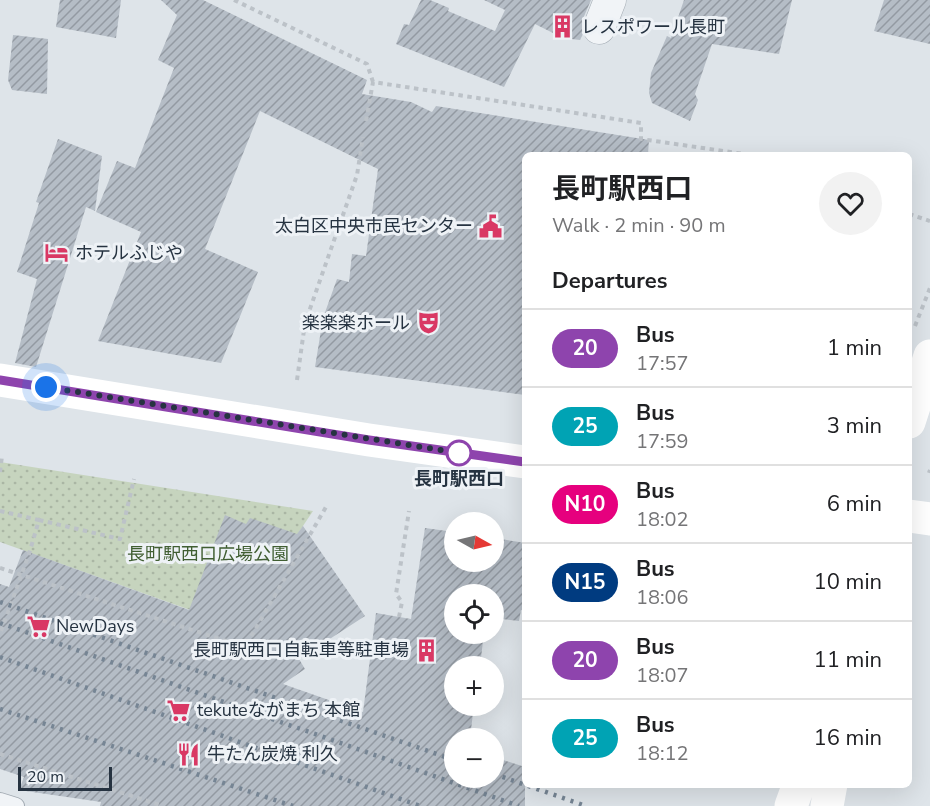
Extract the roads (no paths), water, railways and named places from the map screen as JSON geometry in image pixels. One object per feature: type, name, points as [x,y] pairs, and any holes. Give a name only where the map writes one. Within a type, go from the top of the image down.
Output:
[{"type":"street","points":[[912,404],[922,343]]},
{"type":"street","points":[[0,380],[357,438],[522,462]]},
{"type":"street","points":[[912,516],[930,519]]},
{"type":"street","points":[[791,806],[798,788]]},
{"type":"street","points":[[826,806],[830,788]]},
{"type":"lane","points":[[0,801],[16,806]]},
{"type":"railway","points":[[0,602],[444,757]]},
{"type":"railway","points":[[0,623],[519,806]]},
{"type":"railway","points":[[0,657],[420,806]]},
{"type":"railway","points":[[0,709],[293,806]]},
{"type":"railway","points":[[504,777],[522,784]]},
{"type":"railway","points":[[534,788],[586,806]]},
{"type":"place","name":"レスポワール長町","points":[[563,27]]},
{"type":"place","name":"太白区中央市民センター","points":[[491,226]]},
{"type":"place","name":"ホテルふじや","points":[[57,253]]},
{"type":"place","name":"楽楽楽ホール","points":[[428,323]]},
{"type":"place","name":"長町駅西口","points":[[459,453]]},
{"type":"place","name":"NewDays","points":[[38,626]]},
{"type":"place","name":"長町駅西口自転車等駐車場","points":[[427,650]]},
{"type":"place","name":"tekuteながまち 本館","points":[[179,710]]},
{"type":"place","name":"牛たん炭焼 利久","points":[[189,754]]},
{"type":"park label","name":"長町駅西口広場公園","points":[[208,554]]}]
